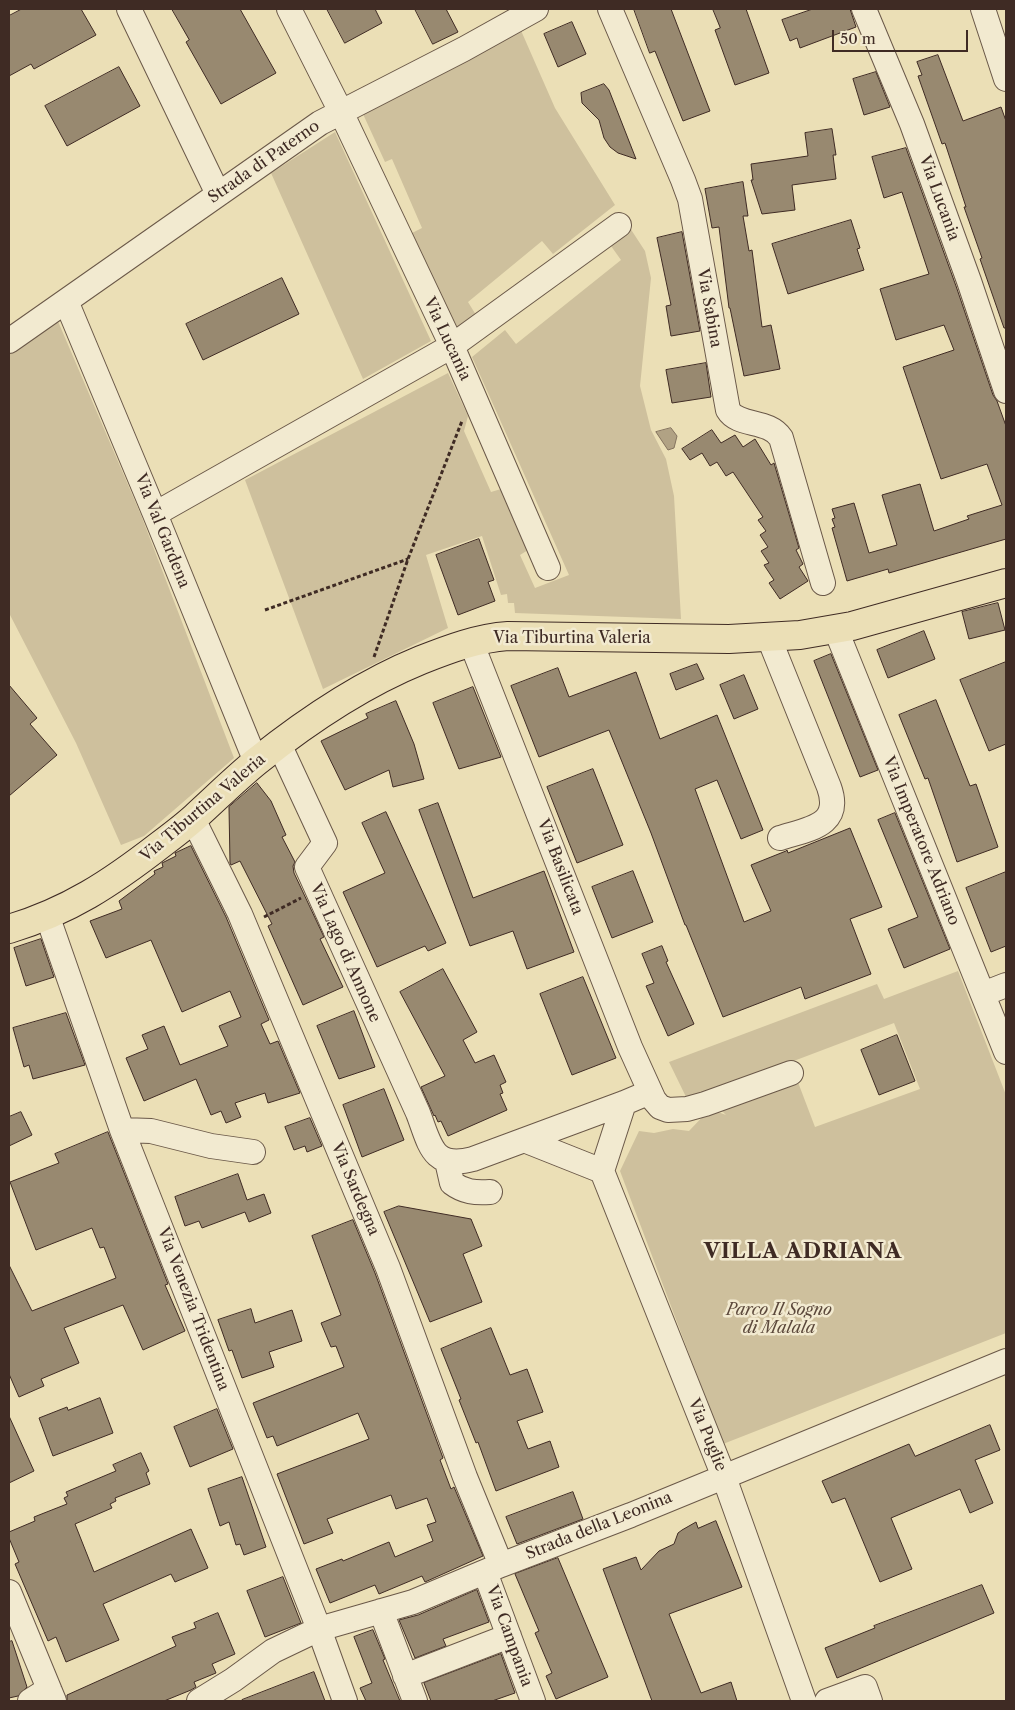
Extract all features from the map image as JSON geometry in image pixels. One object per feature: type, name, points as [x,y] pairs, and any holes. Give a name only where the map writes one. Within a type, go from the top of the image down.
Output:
[{"type":"main road","name":"Via Tiburtina Valeria","points":[[9,929],[47,916],[78,901],[115,879],[194,819],[256,762],[337,704],[410,665],[471,642],[508,636],[729,639],[800,635],[836,630],[1006,583]]},
{"type":"street","points":[[130,9],[218,194]]},
{"type":"street","name":"Via Lucania","points":[[290,9],[452,346],[548,568]]},
{"type":"street","name":"Via Sabina","points":[[610,9],[690,199],[728,410],[734,417],[771,429],[782,438],[823,583]]},
{"type":"street","name":"Via Lucania","points":[[864,9],[912,124],[1005,381]]},
{"type":"street","points":[[982,9],[1006,79]]},
{"type":"street","name":"Strada di Paterno","points":[[9,341],[312,128],[464,49],[523,12]]},
{"type":"street","points":[[155,514],[452,346],[619,225]]},
{"type":"street","name":"Via Val Gardena","points":[[66,300],[256,762]]},
{"type":"street","name":"Via Imperatore Adriano","points":[[836,630],[1006,1052]]},
{"type":"street","points":[[769,638],[829,787],[833,805],[829,816],[821,824],[780,838]]},
{"type":"street","name":"Via Basilicata","points":[[471,642],[650,1092]]},
{"type":"street","name":"Via Lago di Annone","points":[[279,744],[326,843],[307,867],[433,1150],[441,1159],[447,1161]]},
{"type":"street","name":"Via Sardegna","points":[[194,819],[245,926],[388,1268],[465,1477],[493,1568]]},
{"type":"street","name":"Via Venezia Tridentina","points":[[47,916],[122,1130],[319,1629],[345,1701]]},
{"type":"street","points":[[983,994],[1006,984]]},
{"type":"street","points":[[490,1192],[476,1193],[462,1190],[452,1183],[447,1161],[468,1160],[650,1092],[660,1106],[668,1110],[678,1110],[705,1104],[791,1073]]},
{"type":"street","points":[[524,1140],[602,1171],[624,1103]]},
{"type":"street","points":[[122,1130],[151,1131],[223,1149],[253,1152]]},
{"type":"street","name":"Via Puglie","points":[[602,1171],[724,1477],[804,1701]]},
{"type":"street","name":"Strada della Leonina","points":[[199,1701],[233,1680],[273,1651],[319,1629],[413,1602],[1006,1361]]},
{"type":"street","name":"Via Campania","points":[[493,1568],[509,1636],[533,1701]]},
{"type":"street","points":[[9,1592],[44,1697]]},
{"type":"street","points":[[381,1611],[415,1701]]},
{"type":"street","points":[[406,1676],[509,1636]]},
{"type":"street","points":[[827,1701],[865,1687],[870,1701]]},
{"type":"path","points":[[364,688],[408,559],[473,394]]},
{"type":"path","points":[[265,610],[408,559]]},
{"type":"path","points":[[245,926],[317,890]]},
{"type":"green space","points":[[519,26],[555,108],[615,205],[553,254],[542,241],[468,302],[476,315],[456,330],[412,233],[422,228],[392,159],[385,162],[363,114]]},
{"type":"green space","points":[[335,132],[431,341],[363,379],[271,173]]},
{"type":"green space","points":[[630,228],[645,251],[651,278],[640,386],[651,430],[666,459],[674,496],[681,619],[515,613],[514,603],[508,603],[507,594],[501,595],[482,536],[426,555],[448,628],[323,689],[245,480],[448,373],[468,416],[464,431],[491,492],[501,489],[528,550],[520,555],[535,588],[569,575],[472,357],[505,330],[516,344],[621,260],[611,246]]},
{"type":"green space","points":[[57,319],[141,515],[234,758],[144,836],[121,845],[76,743],[9,613],[9,352]]},
{"type":"green space","name":"Parco Il Sogno di Malala","points":[[958,971],[1006,1095],[1006,1333],[723,1444],[620,1171],[639,1131],[654,1133],[673,1129],[689,1131],[710,1109],[726,1115],[715,1104],[796,1077],[815,1127],[920,1089],[894,1023],[688,1101],[669,1062],[877,984],[884,999]]},
{"type":"shaded area","points":[[671,428],[677,436],[674,448],[668,450],[656,432]]},
{"type":"building","points":[[22,9],[81,9],[96,35],[34,69],[31,64],[9,76],[9,16]]},
{"type":"building","points":[[172,9],[240,9],[276,73],[221,104],[186,42],[189,40]]},
{"type":"building","points":[[327,9],[375,9],[382,23],[345,43]]},
{"type":"building","points":[[415,9],[446,9],[458,32],[433,44]]},
{"type":"building","points":[[634,9],[671,9],[710,111],[683,121],[655,51],[650,53]]},
{"type":"building","points":[[713,9],[746,9],[769,73],[735,85],[715,30],[720,28]]},
{"type":"building","points":[[813,9],[850,9],[856,27],[800,48],[797,38],[790,41],[782,20]]},
{"type":"building","points":[[572,22],[586,54],[558,67],[544,34]]},
{"type":"building","points":[[938,55],[963,121],[1001,107],[1006,121],[1006,328],[1004,328],[980,259],[982,258],[964,207],[966,207],[945,143],[942,144],[918,76],[922,75],[917,62]]},
{"type":"building","points":[[119,67],[140,106],[67,146],[45,106]]},
{"type":"building","points":[[876,72],[890,107],[864,115],[853,79]]},
{"type":"building","points":[[604,84],[609,90],[636,159],[618,153],[610,147],[604,138],[599,120],[582,103],[581,93]]},
{"type":"building","points":[[832,129],[836,155],[833,155],[836,179],[792,185],[795,210],[762,214],[751,180],[753,180],[751,164],[808,156],[805,133]]},
{"type":"building","points":[[906,148],[993,395],[1006,426],[1006,539],[889,573],[888,569],[847,581],[832,528],[835,527],[832,519],[835,518],[832,509],[854,503],[869,553],[897,545],[882,495],[920,484],[934,531],[969,519],[967,516],[1002,505],[987,464],[941,479],[903,367],[954,350],[944,325],[896,340],[880,289],[929,274],[902,192],[884,198],[872,157]]},
{"type":"building","points":[[743,182],[748,216],[743,216],[749,251],[752,250],[762,327],[771,325],[780,369],[744,376],[729,308],[719,227],[712,228],[705,189]]},
{"type":"building","points":[[851,220],[860,248],[857,249],[864,270],[788,294],[772,244]]},
{"type":"building","points":[[682,232],[700,331],[671,336],[666,306],[671,305],[657,238]]},
{"type":"building","points":[[282,278],[299,314],[203,360],[186,324]]},
{"type":"building","points":[[706,363],[711,397],[672,403],[666,370]]},
{"type":"building","points":[[712,430],[721,443],[735,435],[743,447],[755,439],[771,465],[774,463],[799,548],[796,550],[803,564],[799,567],[808,581],[780,599],[769,583],[774,580],[764,565],[769,563],[761,551],[768,547],[760,535],[766,531],[758,520],[763,517],[733,472],[726,476],[717,462],[710,466],[702,453],[690,460],[682,449]]},
{"type":"building","points":[[479,539],[494,580],[488,582],[495,601],[458,615],[436,555]]},
{"type":"building","points":[[998,603],[1005,630],[969,639],[962,612]]},
{"type":"building","points":[[924,631],[935,659],[888,678],[877,650]]},
{"type":"building","points":[[831,654],[878,770],[860,777],[814,661]]},
{"type":"building","points":[[1006,662],[1006,744],[989,751],[960,680]]},
{"type":"building","points":[[697,664],[704,679],[676,690],[670,674]]},
{"type":"building","points":[[558,668],[569,697],[636,672],[660,739],[717,715],[763,830],[741,839],[717,780],[695,789],[744,922],[771,911],[751,865],[787,850],[788,853],[850,828],[882,907],[850,919],[871,974],[805,999],[801,987],[723,1017],[609,730],[539,757],[511,686]]},
{"type":"building","points":[[744,675],[758,709],[734,719],[720,685]]},
{"type":"building","points":[[9,685],[37,718],[30,724],[57,755],[9,796]]},
{"type":"building","points":[[473,687],[501,757],[459,769],[433,703]]},
{"type":"building","points":[[936,700],[970,786],[976,784],[998,847],[957,862],[928,778],[925,779],[899,715]]},
{"type":"building","points":[[396,701],[414,744],[424,779],[393,787],[389,770],[345,790],[321,741],[368,718],[366,714]]},
{"type":"building","points":[[593,769],[623,845],[577,863],[547,787]]},
{"type":"building","points":[[257,783],[271,801],[286,835],[282,837],[295,862],[293,866],[294,873],[324,937],[320,939],[343,987],[303,1005],[268,926],[272,924],[240,861],[231,865],[230,863],[229,807]]},
{"type":"building","points":[[438,803],[473,898],[544,871],[574,952],[527,969],[513,931],[470,946],[419,810]]},
{"type":"building","points":[[386,812],[446,943],[428,951],[425,946],[377,967],[343,892],[385,873],[362,823]]},
{"type":"building","points":[[895,813],[950,949],[904,968],[888,929],[918,917],[878,820]]},
{"type":"building","points":[[191,846],[226,917],[269,1020],[261,1024],[270,1044],[278,1041],[300,1093],[268,1103],[265,1093],[235,1103],[241,1117],[226,1123],[221,1111],[211,1115],[196,1079],[144,1101],[126,1058],[148,1049],[142,1035],[164,1026],[180,1065],[228,1046],[219,1026],[241,1017],[230,991],[182,1012],[151,940],[106,958],[90,921],[122,909],[119,901],[155,874],[154,871],[163,867],[162,863],[176,856],[175,853]]},
{"type":"building","points":[[633,871],[653,922],[612,938],[592,887]]},
{"type":"building","points":[[1006,872],[1006,946],[991,952],[966,888]]},
{"type":"building","points":[[41,939],[54,977],[26,986],[14,948]]},
{"type":"building","points":[[662,946],[668,961],[666,962],[694,1024],[668,1036],[646,986],[654,983],[642,954]]},
{"type":"building","points":[[443,969],[477,1032],[463,1040],[475,1063],[494,1055],[506,1082],[500,1085],[503,1093],[500,1094],[507,1110],[448,1136],[441,1121],[438,1122],[434,1116],[421,1087],[445,1076],[400,992]]},
{"type":"building","points":[[583,977],[616,1058],[572,1075],[540,994]]},
{"type":"building","points":[[354,1011],[375,1067],[339,1079],[317,1026]]},
{"type":"building","points":[[66,1013],[85,1065],[33,1079],[29,1065],[24,1067],[13,1028]]},
{"type":"building","points":[[897,1035],[915,1081],[879,1095],[861,1050]]},
{"type":"building","points":[[384,1089],[404,1140],[362,1157],[343,1105]]},
{"type":"building","points":[[21,1112],[32,1135],[9,1146],[9,1117]]},
{"type":"building","points":[[310,1118],[322,1146],[307,1152],[305,1146],[294,1150],[285,1127]]},
{"type":"building","points":[[108,1132],[168,1284],[165,1285],[185,1331],[143,1350],[123,1305],[64,1328],[79,1363],[41,1379],[44,1386],[19,1397],[9,1374],[9,1265],[32,1311],[116,1278],[104,1247],[100,1248],[92,1228],[36,1250],[10,1182],[59,1163],[55,1154]]},
{"type":"building","points":[[238,1174],[247,1200],[264,1194],[271,1213],[249,1222],[245,1212],[202,1228],[199,1221],[185,1226],[175,1197]]},
{"type":"building","points":[[399,1206],[471,1219],[482,1246],[463,1254],[482,1302],[430,1322],[384,1212]]},
{"type":"building","points":[[353,1220],[375,1273],[443,1458],[440,1460],[451,1489],[454,1487],[483,1556],[425,1582],[422,1576],[379,1594],[375,1585],[330,1603],[316,1569],[342,1559],[343,1561],[389,1542],[395,1557],[433,1541],[427,1525],[436,1522],[427,1498],[396,1509],[391,1495],[327,1519],[333,1533],[304,1544],[277,1474],[369,1439],[358,1413],[277,1446],[273,1436],[267,1438],[253,1403],[344,1367],[336,1346],[331,1347],[321,1323],[341,1315],[312,1236]]},
{"type":"building","points":[[251,1309],[255,1323],[292,1310],[302,1341],[269,1352],[274,1367],[242,1378],[232,1350],[229,1351],[218,1320]]},
{"type":"building","points":[[491,1328],[510,1375],[527,1369],[543,1412],[517,1421],[528,1449],[550,1441],[559,1467],[496,1491],[478,1442],[476,1443],[459,1400],[461,1399],[441,1349]]},
{"type":"building","points":[[100,1398],[113,1433],[53,1456],[39,1418],[67,1407],[68,1410]]},
{"type":"building","points":[[217,1409],[233,1449],[190,1467],[174,1427]]},
{"type":"building","points":[[9,1416],[34,1471],[9,1483]]},
{"type":"building","points":[[990,1425],[1000,1450],[975,1460],[993,1503],[970,1513],[960,1489],[891,1518],[912,1569],[880,1582],[845,1498],[832,1503],[822,1481],[909,1444],[915,1456]]},
{"type":"building","points":[[141,1453],[149,1471],[146,1473],[150,1484],[115,1498],[116,1501],[110,1504],[112,1508],[75,1524],[94,1572],[191,1529],[208,1568],[175,1582],[171,1574],[103,1604],[119,1640],[66,1662],[56,1637],[48,1641],[15,1564],[19,1562],[9,1538],[9,1532],[35,1521],[34,1517],[67,1504],[64,1498],[68,1496],[66,1492],[116,1471],[113,1465]]},
{"type":"building","points":[[242,1477],[266,1547],[244,1555],[240,1544],[236,1545],[229,1522],[220,1526],[208,1489]]},
{"type":"building","points":[[573,1492],[583,1519],[517,1544],[506,1517]]},
{"type":"building","points":[[716,1521],[742,1587],[669,1614],[701,1693],[731,1682],[737,1701],[652,1701],[603,1569],[636,1557],[641,1570],[659,1551],[674,1544],[678,1533],[682,1530],[696,1522],[698,1528]]},
{"type":"building","points":[[558,1558],[608,1677],[556,1699],[546,1676],[552,1673],[535,1633],[539,1631],[515,1574]]},
{"type":"building","points":[[283,1577],[301,1623],[265,1637],[247,1591]]},
{"type":"building","points":[[982,1585],[994,1613],[837,1678],[825,1648],[875,1628],[874,1626]]},
{"type":"building","points":[[477,1590],[489,1622],[443,1639],[446,1646],[415,1658],[399,1620],[418,1615]]},
{"type":"building","points":[[218,1613],[235,1654],[212,1664],[216,1673],[194,1682],[196,1687],[191,1690],[164,1701],[67,1701],[67,1695],[176,1646],[172,1637],[196,1628],[194,1623]]},
{"type":"building","points":[[373,1630],[400,1701],[366,1701],[360,1688],[372,1683],[354,1637]]},
{"type":"building","points":[[12,1641],[27,1687],[18,1696],[9,1698],[9,1642]]},
{"type":"building","points":[[501,1654],[515,1693],[492,1701],[431,1701],[424,1683]]},
{"type":"building","points":[[314,1672],[325,1701],[242,1701],[242,1700]]},
{"type":"district","name":"VILLA ADRIANA","points":[[803,1252]]}]
